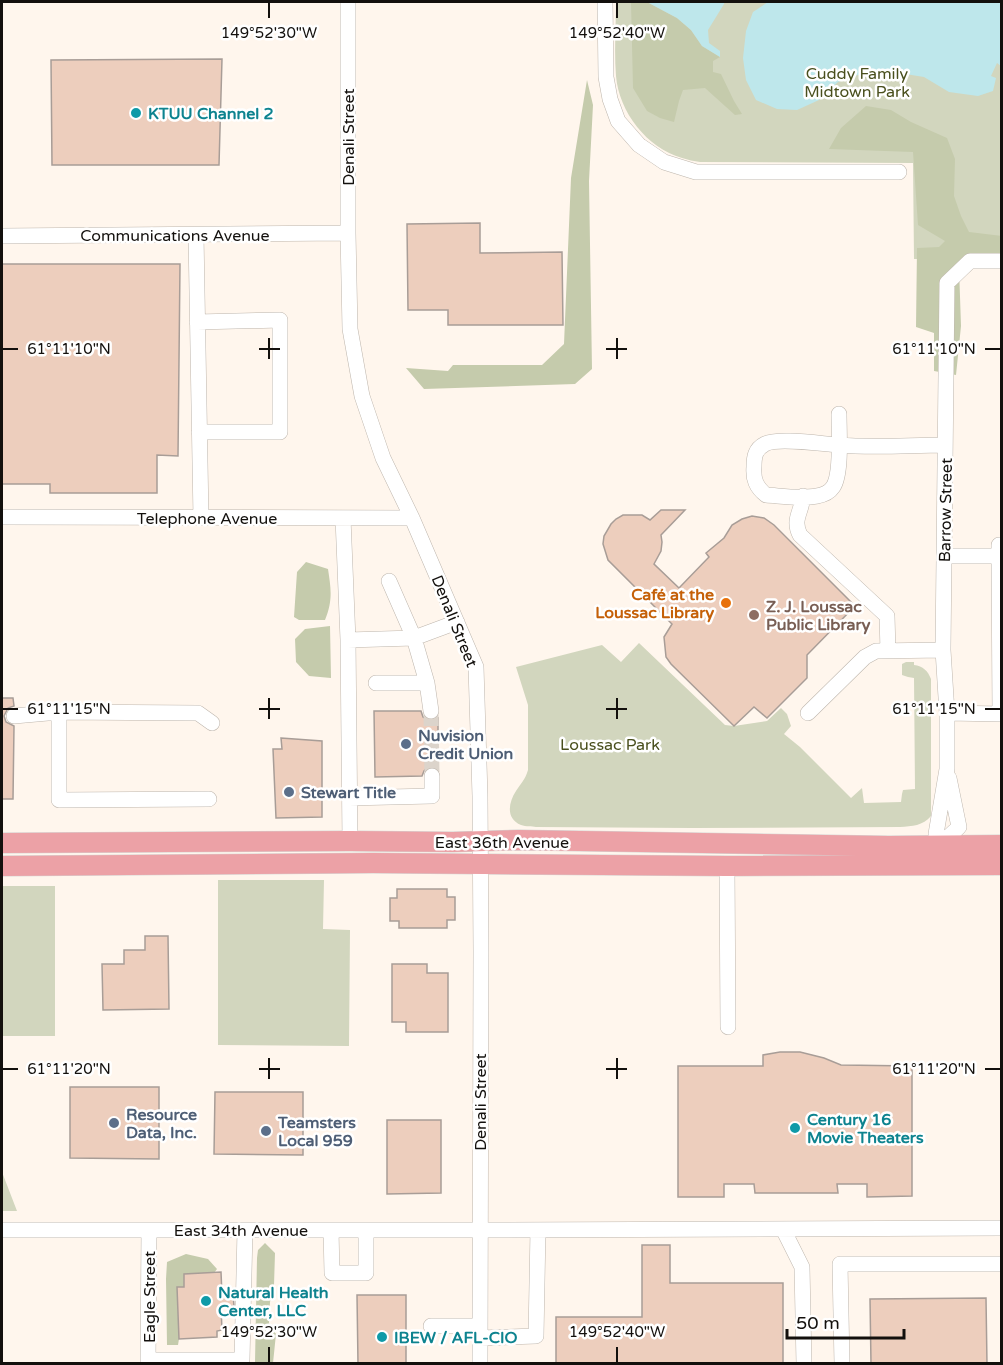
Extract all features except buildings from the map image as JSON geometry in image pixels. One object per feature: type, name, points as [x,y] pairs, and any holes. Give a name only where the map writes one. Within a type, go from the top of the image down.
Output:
[{"type":"main road","name":"East 36th Avenue","points":[[2,843],[518,840],[945,850],[1002,865]]},
{"type":"main road","name":"East 36th Avenue","points":[[2,866],[373,863],[727,866],[1002,846]]},
{"type":"street","name":"Denali Street","points":[[348,2],[350,329],[362,396],[383,458],[476,667],[480,841],[480,1364]]},
{"type":"street","points":[[605,2],[606,77],[610,99],[618,121],[639,145],[664,162],[696,172],[899,172]]},
{"type":"street","name":"Communications Avenue","points":[[2,236],[348,233]]},
{"type":"street","points":[[196,235],[201,518]]},
{"type":"street","name":"Barrow Street","points":[[945,850],[936,834],[947,769],[947,713],[943,650],[947,283],[970,261],[1002,261]]},
{"type":"street","points":[[197,322],[280,320],[280,432],[199,432]]},
{"type":"street","points":[[839,414],[838,445],[838,467],[833,487],[824,494],[814,497],[766,495],[762,492],[753,478],[754,454],[762,445],[771,442],[816,442],[838,445],[945,445]]},
{"type":"street","points":[[803,496],[796,519],[796,527],[800,535],[887,616],[888,651]]},
{"type":"street","name":"Telephone Avenue","points":[[2,517],[412,519]]},
{"type":"street","points":[[343,518],[348,640],[350,841]]},
{"type":"street","points":[[944,556],[1000,550],[1001,714],[947,713]]},
{"type":"street","points":[[389,581],[414,638],[427,683],[431,711]]},
{"type":"street","points":[[348,640],[414,638],[457,622]]},
{"type":"street","points":[[808,713],[864,657],[876,651],[943,650]]},
{"type":"street","points":[[376,683],[427,683]]},
{"type":"street","points":[[59,712],[59,800],[209,799]]},
{"type":"street","points":[[14,716],[59,712],[198,713],[212,723]]},
{"type":"street","points":[[349,798],[432,796],[432,776]]},
{"type":"street","points":[[727,866],[728,1027]]},
{"type":"street","name":"East 34th Avenue","points":[[2,1230],[1002,1228]]},
{"type":"street","points":[[783,1229],[802,1267],[804,1364]]},
{"type":"street","name":"Eagle Street","points":[[148,1362],[149,1230]]},
{"type":"street","points":[[148,1362],[242,1360],[245,1230]]},
{"type":"street","points":[[331,1230],[332,1273],[366,1273],[366,1230]]},
{"type":"street","points":[[431,1326],[536,1336],[538,1230]]},
{"type":"street","points":[[842,1364],[840,1264],[1002,1264]]},
{"type":"green space","name":"Cuddy Family Midtown Park","points":[[616,2],[1001,2],[1001,259],[914,259],[913,163],[700,162],[682,158],[657,146],[637,127],[618,89],[615,57]]},
{"type":"green space","points":[[631,2],[647,2],[677,18],[691,30],[702,46],[720,57],[713,61],[713,72],[721,74],[742,114],[735,115],[705,88],[683,90],[674,122],[647,111],[633,88]]},
{"type":"green space","points":[[587,80],[593,105],[589,181],[592,369],[575,384],[424,389],[406,368],[448,371],[453,365],[542,365],[564,344],[571,178]]},
{"type":"green space","points":[[866,106],[891,110],[947,138],[955,159],[954,196],[969,232],[1002,236],[1001,257],[959,267],[961,326],[956,375],[934,371],[934,333],[916,327],[917,248],[939,247],[945,241],[918,225],[913,152],[829,149],[841,128]]},
{"type":"green space","points":[[306,562],[328,569],[331,594],[325,620],[299,620],[294,617],[297,572]]},
{"type":"green space","points":[[330,626],[331,678],[309,676],[296,662],[295,639],[305,629]]},
{"type":"green space","name":"Loussac Park","points":[[639,643],[725,725],[734,726],[767,721],[781,708],[787,714],[791,726],[784,734],[851,798],[862,788],[864,803],[901,802],[903,790],[915,789],[914,678],[902,675],[902,664],[914,662],[914,665],[925,669],[931,679],[931,816],[921,824],[900,827],[536,827],[523,826],[516,822],[511,815],[510,805],[528,770],[528,705],[516,667],[602,645],[621,662]]},
{"type":"green space","points":[[218,880],[324,880],[323,929],[350,930],[349,1046],[218,1045]]},
{"type":"green space","points":[[2,886],[55,886],[55,1036],[2,1036]]},
{"type":"green space","points":[[2,1172],[17,1211],[2,1211]]},
{"type":"green space","points":[[265,1243],[275,1253],[269,1323],[276,1334],[273,1363],[255,1363],[257,1258],[258,1250]]},
{"type":"green space","points":[[186,1254],[208,1259],[217,1269],[214,1273],[184,1274],[184,1287],[178,1287],[178,1345],[167,1345],[167,1262]]},
{"type":"water","points":[[647,2],[724,2],[708,30],[709,43],[720,51],[720,57],[702,46],[691,30],[677,18]]},
{"type":"water","points":[[768,2],[1001,2],[1001,66],[997,63],[991,76],[996,78],[993,91],[978,96],[949,92],[924,77],[869,71],[838,82],[819,100],[797,110],[777,109],[756,100],[746,80],[743,58],[746,31],[753,12]]},
{"type":"tunnel","points":[[431,711],[432,776]]},
{"type":"place","name":"KTUU Channel 2","points":[[136,113]]},
{"type":"place","name":"Café at the Loussac Library","points":[[726,603]]},
{"type":"place","name":"Z. J. Loussac Public Library","points":[[754,615]]},
{"type":"place","name":"Nuvision Credit Union","points":[[406,744]]},
{"type":"place","name":"Stewart Title","points":[[289,792]]},
{"type":"place","name":"Resource Data, Inc.","points":[[114,1123]]},
{"type":"place","name":"Century 16 Movie Theaters","points":[[795,1128]]},
{"type":"place","name":"Teamsters Local 959","points":[[266,1131]]},
{"type":"place","name":"Natural Health Center, LLC","points":[[206,1301]]},
{"type":"place","name":"IBEW / AFL-CIO","points":[[382,1337]]}]
